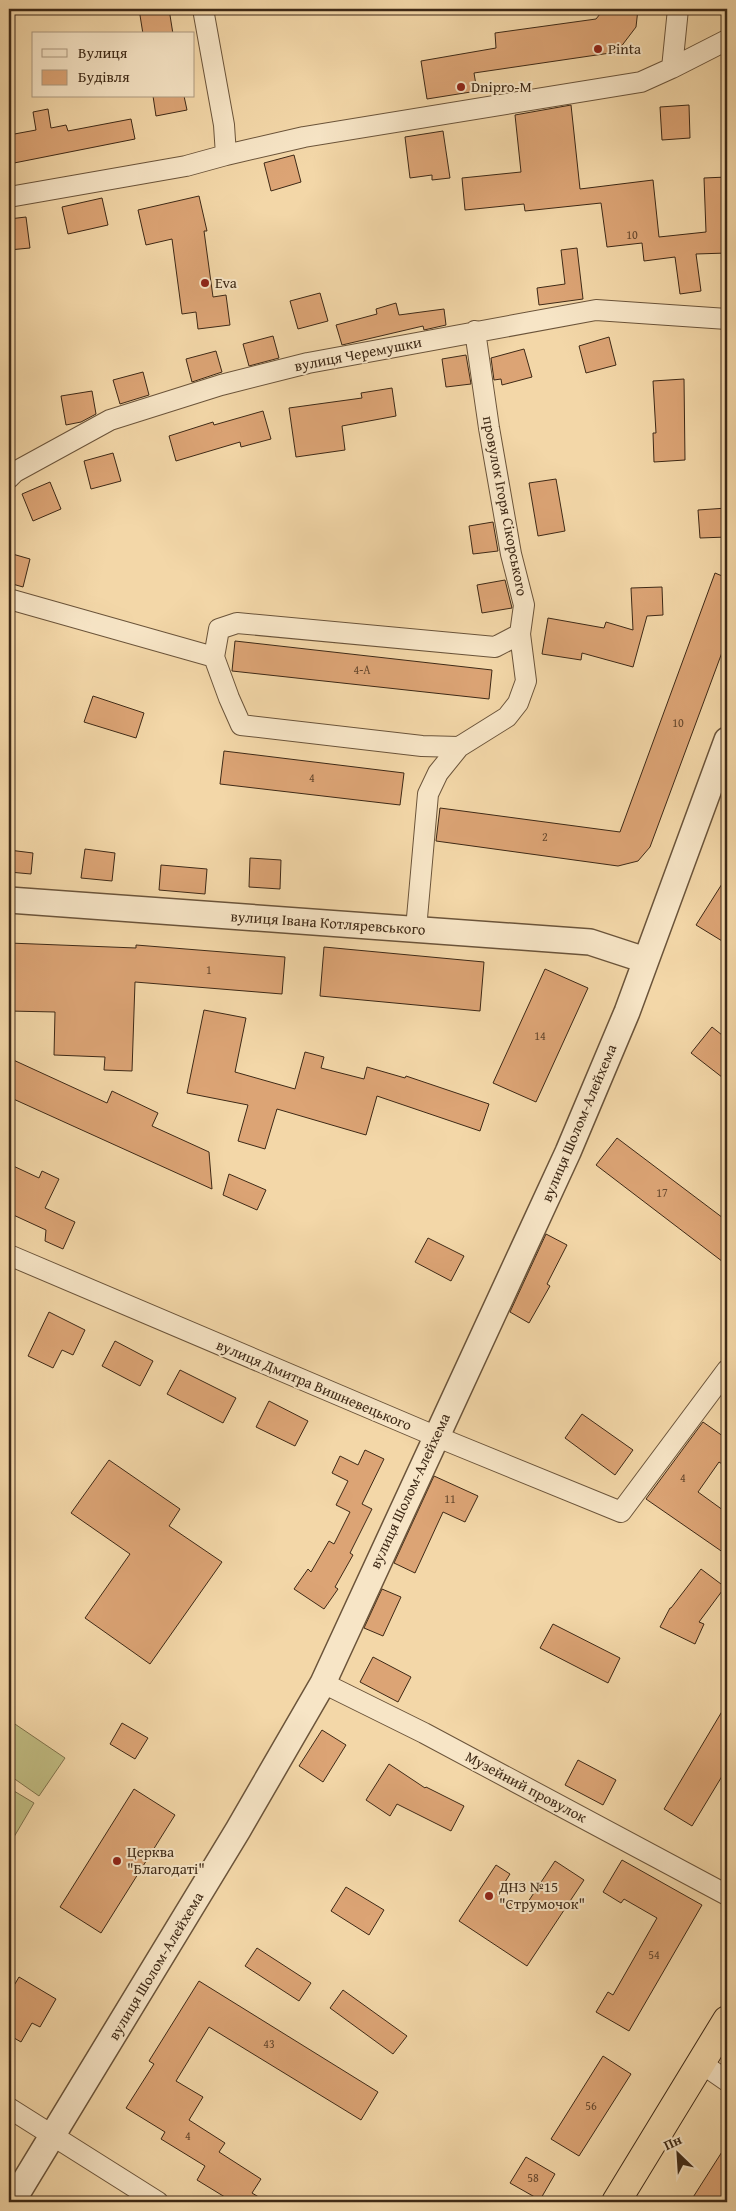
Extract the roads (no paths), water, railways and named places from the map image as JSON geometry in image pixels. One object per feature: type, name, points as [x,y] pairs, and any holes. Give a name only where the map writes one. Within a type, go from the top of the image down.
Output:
[{"type":"highway","points":[[616,2202],[727,2020]]},
{"type":"street","points":[[203,9],[224,125],[226,155]]},
{"type":"street","points":[[672,68],[678,9]]},
{"type":"street","points":[[9,197],[186,166],[304,138],[623,86],[641,82],[727,40]]},
{"type":"street","name":"вулиця Черемушки","points":[[9,478],[15,472],[110,420],[221,385],[308,363],[596,310],[727,319]]},
{"type":"street","name":"провулок Ігоря Сікорського","points":[[459,747],[507,717],[518,703],[526,681],[520,634],[524,605],[511,554],[488,428],[476,331]]},
{"type":"street","points":[[9,599],[214,657]]},
{"type":"street","points":[[459,747],[422,746],[241,725],[214,657],[219,629],[237,623],[495,647],[520,634]]},
{"type":"street","name":"вулиця Шолом-Алейхема","points":[[12,2202],[238,1830],[323,1683],[435,1436],[568,1152],[627,1012],[645,960],[680,873],[727,740]]},
{"type":"street","points":[[416,929],[428,794],[438,773],[459,747]]},
{"type":"street","name":"вулиця Івана Котляревського","points":[[9,900],[590,942],[645,960]]},
{"type":"street","name":"вулиця Дмитра Вишневецького","points":[[9,1256],[435,1436],[621,1512],[727,1370]]},
{"type":"street","name":"Музейний провулок","points":[[323,1683],[424,1733],[727,1895]]},
{"type":"street","points":[[700,2063],[727,2081]]},
{"type":"street","points":[[9,2108],[158,2202]]},
{"type":"place","name":"Pinta","points":[[598,49]]},
{"type":"place","name":"Dnipro-M","points":[[461,87]]},
{"type":"place","name":"Eva","points":[[205,283]]},
{"type":"place","name":"Церква \"Благодаті\"","points":[[117,1861]]},
{"type":"place","name":"ДНЗ №15 \"Струмочок\"","points":[[489,1896]]}]
